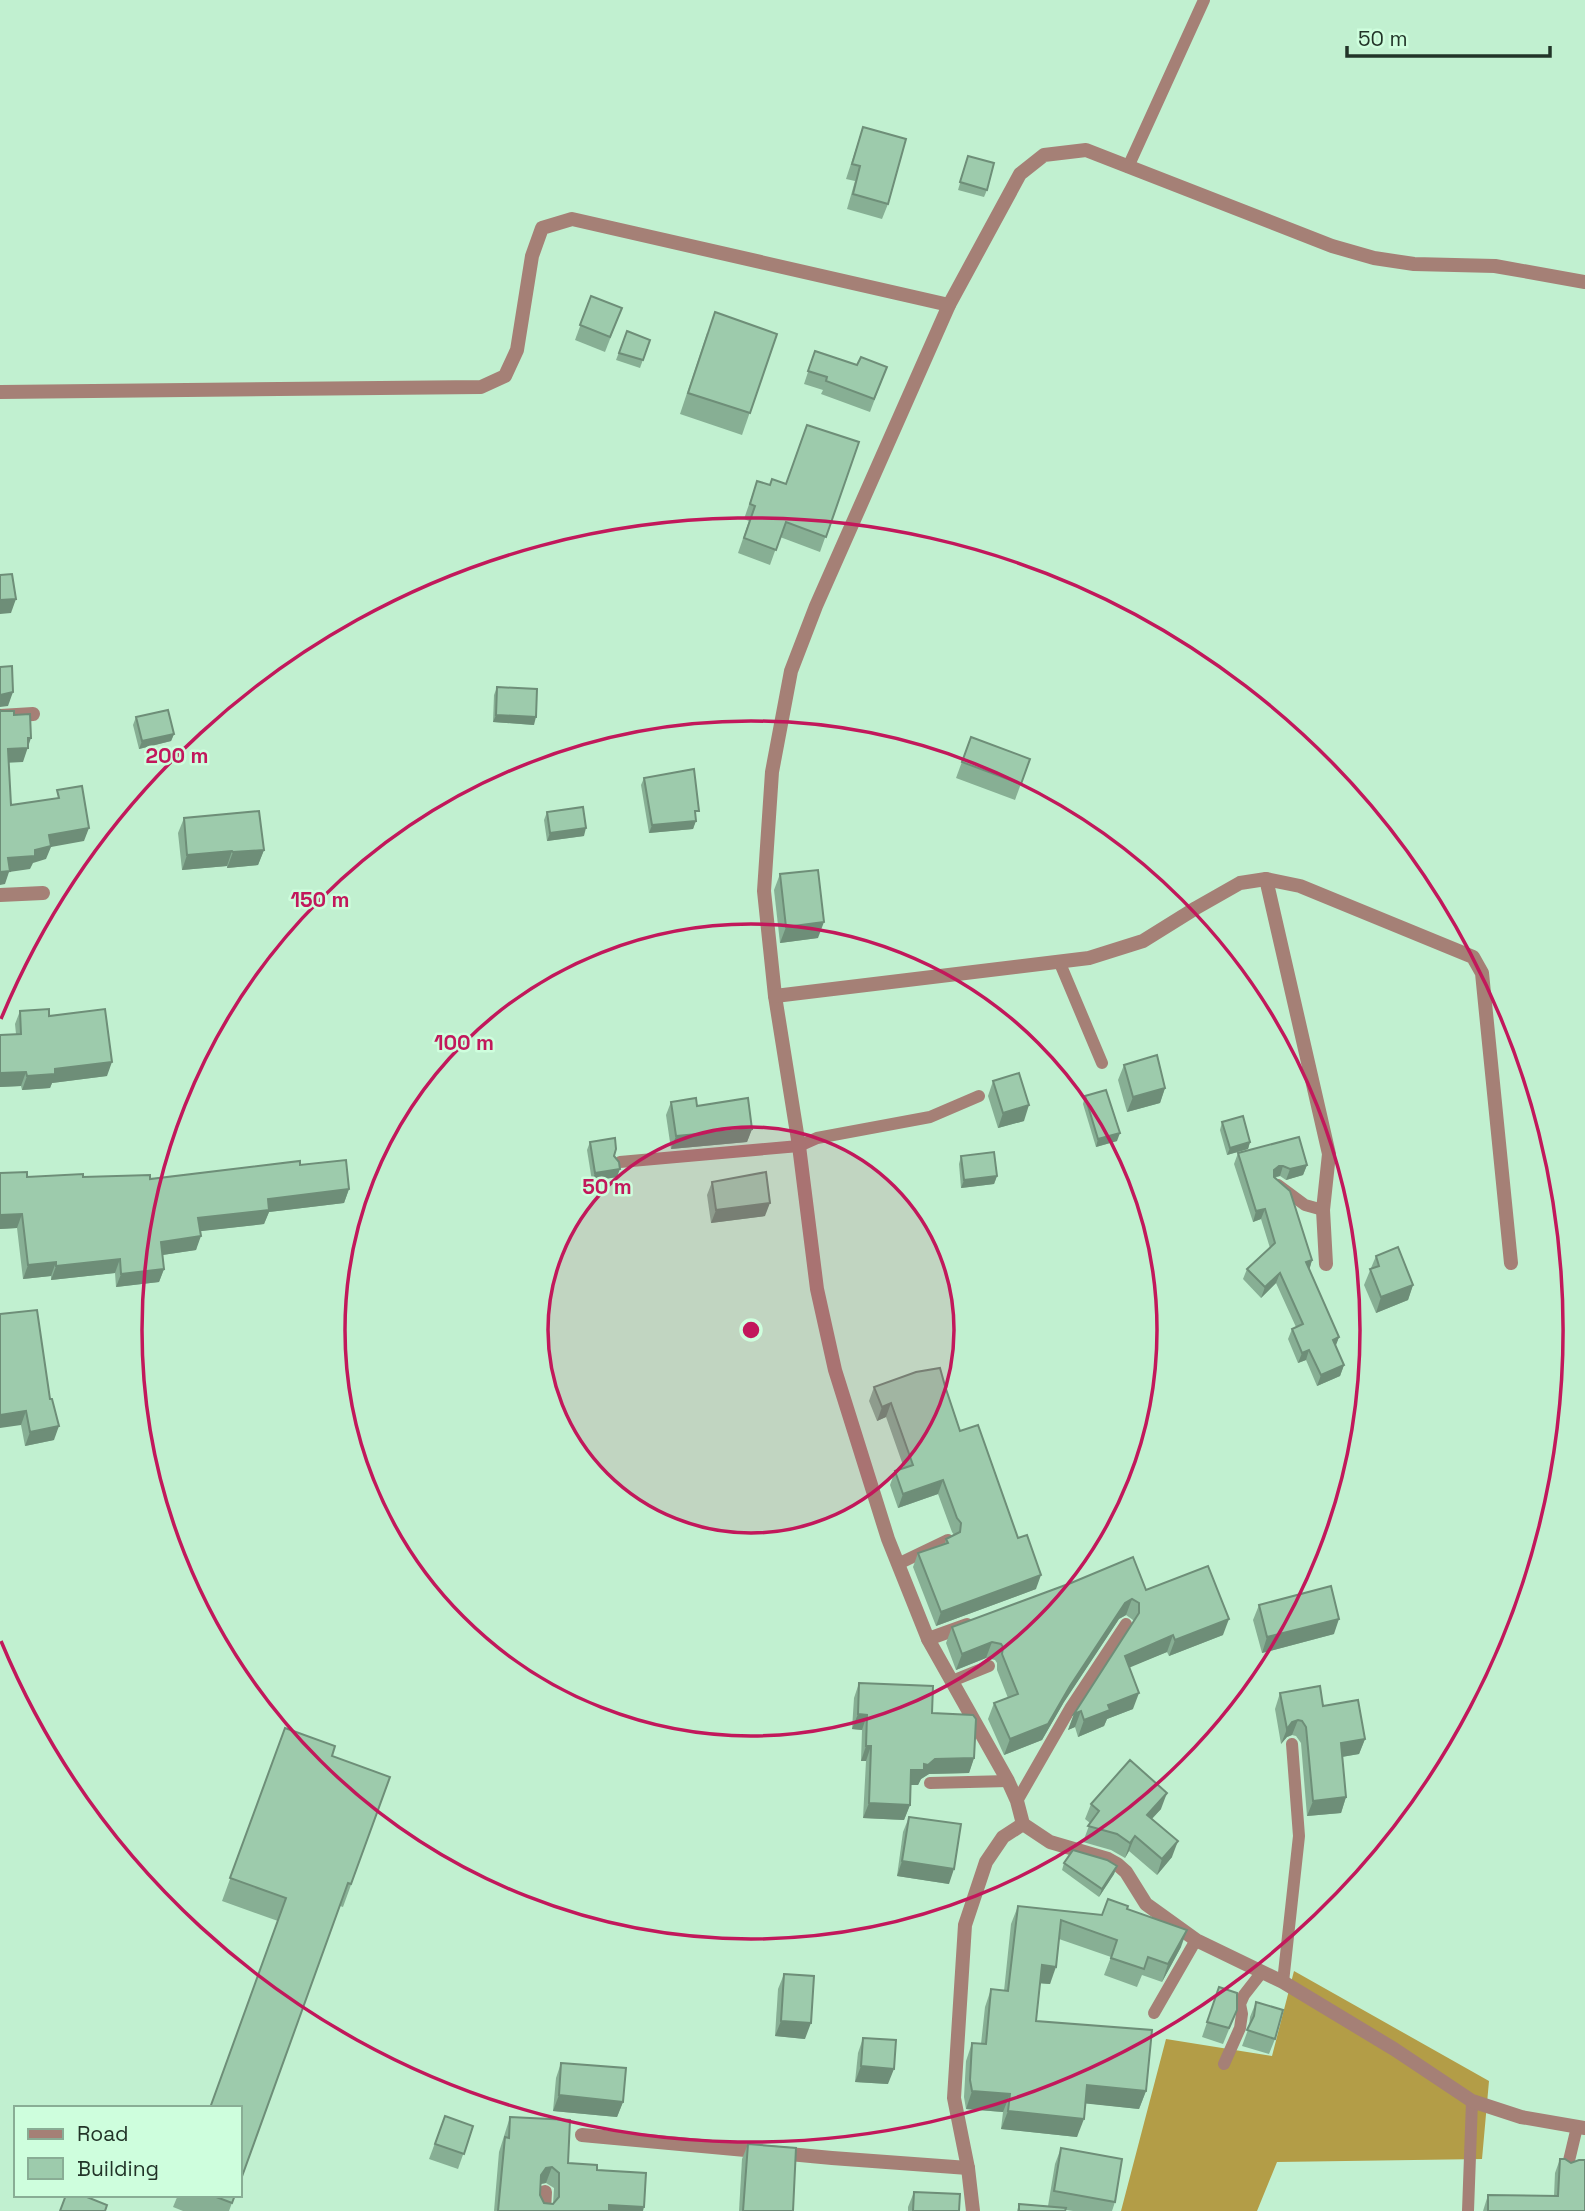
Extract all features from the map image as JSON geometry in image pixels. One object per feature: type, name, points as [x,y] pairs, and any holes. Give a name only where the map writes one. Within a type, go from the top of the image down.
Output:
[{"type":"street","points":[[1581,2128],[1521,2117],[1472,2101],[1394,2049],[1283,1982],[1195,1940],[1146,1904],[1125,1872],[1108,1858],[1050,1842],[1023,1824],[1008,1781],[929,1639],[888,1539],[835,1370],[817,1289],[799,1146],[775,996],[764,891],[772,772],[791,671],[816,606],[948,305],[1020,174],[1044,155],[1086,150],[1332,246],[1374,258],[1414,264],[1495,266],[1585,282]]},
{"type":"street","points":[[0,392],[481,387],[505,376],[517,350],[531,256],[542,228],[572,219],[948,305]]},
{"type":"street","points":[[0,716],[33,714]]},
{"type":"street","points":[[775,996],[1089,958],[1143,941],[1240,883],[1266,879],[1300,886],[1473,957],[1482,973],[1511,1264]]},
{"type":"street","points":[[1266,879],[1329,1154],[1323,1210],[1326,1264]]},
{"type":"street","points":[[0,895],[43,893]]},
{"type":"street","points":[[929,1639],[977,1622]]},
{"type":"street","points":[[973,2211],[968,2168],[954,2098],[965,1924],[986,1862],[1003,1837],[1023,1824]]},
{"type":"street","points":[[582,2135],[968,2168]]},
{"type":"street","points":[[544,2211],[545,2192]]},
{"type":"lane","points":[[1128,167],[1204,0]]},
{"type":"lane","points":[[1059,961],[1102,1063]]},
{"type":"lane","points":[[620,1162],[799,1146],[817,1138],[930,1117],[979,1096]]},
{"type":"lane","points":[[1278,1185],[1305,1205],[1323,1210]]},
{"type":"lane","points":[[898,1564],[948,1540]]},
{"type":"lane","points":[[1017,1801],[1071,1707],[1126,1624]]},
{"type":"lane","points":[[952,1681],[989,1666]]},
{"type":"lane","points":[[1283,1982],[1299,1836],[1292,1744]]},
{"type":"lane","points":[[930,1783],[1008,1781]]},
{"type":"lane","points":[[1154,2013],[1195,1940]]},
{"type":"lane","points":[[1224,2064],[1240,2028],[1240,2004],[1262,1972]]},
{"type":"lane","points":[[1468,2211],[1472,2101]]},
{"type":"lane","points":[[1567,2169],[1581,2128]]},
{"type":"shaded area","points":[[1294,1971],[1489,2081],[1482,2159],[1277,2162],[1257,2211],[1121,2211],[1166,2039],[1272,2056]]},
{"type":"building","points":[[863,127],[906,139],[888,204],[853,194],[860,166],[852,164]]},
{"type":"building","points":[[968,156],[994,163],[987,190],[960,182]]},
{"type":"building","points":[[591,296],[622,308],[610,337],[580,325]]},
{"type":"building","points":[[715,312],[777,334],[750,413],[688,393]]},
{"type":"building","points":[[627,331],[650,340],[643,360],[619,353]]},
{"type":"building","points":[[815,351],[857,365],[861,357],[887,367],[874,399],[826,381],[827,377],[808,371]]},
{"type":"building","points":[[807,425],[859,442],[826,537],[786,522],[776,550],[744,538],[755,506],[750,504],[757,481],[770,485],[772,479],[786,484]]},
{"type":"building","points":[[12,574],[16,599],[0,600],[0,575]]},
{"type":"building","points":[[12,666],[13,692],[0,695],[0,667]]},
{"type":"building","points":[[497,687],[537,689],[536,717],[496,715]]},
{"type":"building","points":[[0,710],[14,711],[14,715],[30,714],[31,738],[28,738],[28,748],[8,749],[11,805],[59,798],[57,790],[82,786],[89,828],[49,835],[51,846],[35,850],[35,856],[8,858],[10,871],[0,872]]},
{"type":"building","points":[[168,710],[174,734],[142,741],[136,717]]},
{"type":"building","points":[[971,737],[1030,759],[1021,784],[962,762]]},
{"type":"building","points":[[694,769],[699,811],[695,811],[696,821],[652,825],[644,778]]},
{"type":"building","points":[[583,807],[586,828],[550,833],[547,812]]},
{"type":"building","points":[[259,811],[264,850],[187,855],[184,818]]},
{"type":"building","points":[[818,870],[824,922],[786,927],[780,874]]},
{"type":"building","points":[[49,1009],[49,1016],[105,1009],[112,1062],[55,1069],[55,1074],[27,1076],[26,1072],[0,1073],[0,1035],[21,1034],[20,1011]]},
{"type":"building","points":[[1157,1055],[1165,1088],[1133,1097],[1124,1065]]},
{"type":"building","points":[[1019,1073],[1029,1105],[1003,1113],[993,1081]]},
{"type":"building","points":[[1106,1090],[1120,1133],[1098,1139],[1085,1096]]},
{"type":"building","points":[[696,1098],[697,1106],[748,1098],[752,1129],[676,1136],[671,1102]]},
{"type":"building","points":[[1243,1116],[1250,1142],[1230,1148],[1222,1122]]},
{"type":"building","points":[[1299,1137],[1307,1165],[1290,1169],[1279,1166],[1274,1170],[1274,1177],[1290,1191],[1312,1260],[1306,1262],[1339,1337],[1333,1340],[1344,1365],[1321,1375],[1309,1350],[1302,1353],[1292,1329],[1303,1324],[1280,1273],[1265,1287],[1247,1269],[1275,1243],[1265,1209],[1256,1211],[1238,1153]]},
{"type":"building","points":[[615,1138],[614,1156],[620,1169],[595,1173],[590,1142]]},
{"type":"building","points":[[994,1152],[997,1176],[964,1180],[961,1156]]},
{"type":"building","points":[[346,1160],[349,1189],[268,1199],[269,1210],[198,1218],[201,1236],[161,1242],[164,1269],[121,1274],[120,1259],[56,1266],[56,1262],[28,1265],[22,1214],[0,1215],[0,1173],[27,1172],[27,1177],[150,1175],[150,1179],[300,1161],[300,1165]]},
{"type":"building","points":[[766,1172],[770,1203],[716,1210],[712,1182]]},
{"type":"building","points":[[1398,1247],[1413,1285],[1381,1297],[1370,1269],[1379,1266],[1376,1256]]},
{"type":"building","points":[[37,1310],[50,1399],[59,1426],[30,1432],[26,1411],[0,1415],[0,1314]]},
{"type":"building","points":[[940,1368],[960,1431],[978,1425],[1018,1538],[1027,1535],[1041,1575],[941,1612],[918,1553],[948,1543],[946,1539],[960,1532],[961,1523],[943,1480],[903,1494],[895,1471],[913,1465],[891,1403],[882,1407],[874,1387],[916,1372]]},
{"type":"building","points":[[1133,1557],[1146,1590],[1208,1566],[1229,1619],[1175,1640],[1173,1635],[1125,1656],[1139,1693],[1108,1705],[1110,1710],[1084,1720],[1081,1711],[1074,1714],[1139,1613],[1139,1603],[1132,1599],[1125,1603],[1048,1724],[1010,1739],[994,1703],[1018,1694],[1002,1654],[1003,1647],[992,1642],[962,1654],[952,1627]]},
{"type":"building","points":[[1331,1586],[1339,1619],[1267,1637],[1259,1605]]},
{"type":"building","points":[[859,1683],[933,1686],[932,1713],[973,1715],[976,1719],[974,1758],[935,1759],[928,1765],[924,1764],[924,1770],[911,1770],[910,1805],[869,1803],[871,1746],[866,1746],[867,1715],[858,1714]]},
{"type":"building","points":[[1320,1686],[1323,1706],[1358,1700],[1365,1739],[1341,1743],[1346,1797],[1313,1801],[1306,1727],[1298,1720],[1292,1722],[1287,1729],[1280,1693]]},
{"type":"building","points":[[285,1728],[335,1746],[332,1756],[390,1777],[351,1884],[348,1883],[242,2176],[242,2106],[211,2106],[286,1898],[230,1878]]},
{"type":"building","points":[[1130,1760],[1167,1793],[1147,1815],[1178,1841],[1162,1859],[1135,1836],[1130,1843],[1117,1834],[1088,1826],[1099,1811],[1091,1804]]},
{"type":"building","points":[[909,1817],[961,1824],[954,1869],[902,1861]]},
{"type":"building","points":[[1073,1850],[1107,1860],[1117,1866],[1102,1889],[1064,1863]]},
{"type":"building","points":[[1108,1899],[1128,1906],[1127,1909],[1187,1930],[1168,1964],[1148,1957],[1144,1969],[1111,1958],[1117,1940],[1061,1920],[1056,1967],[1042,1965],[1036,2021],[1152,2030],[1146,2091],[1087,2085],[1084,2119],[1008,2111],[1010,2094],[972,2091],[972,2043],[986,2044],[991,1989],[1008,1991],[1018,1906],[1102,1915]]},
{"type":"building","points":[[784,1974],[814,1976],[811,2023],[781,2021]]},
{"type":"building","points":[[1219,1987],[1237,1993],[1237,2010],[1229,2028],[1207,2022]]},
{"type":"building","points":[[1256,2002],[1283,2010],[1275,2039],[1247,2030],[1254,2016]]},
{"type":"building","points":[[863,2038],[896,2040],[894,2069],[861,2066]]},
{"type":"building","points":[[561,2063],[626,2068],[623,2102],[559,2095]]},
{"type":"building","points":[[445,2116],[473,2126],[464,2154],[435,2144]]},
{"type":"building","points":[[510,2117],[570,2120],[568,2163],[597,2165],[597,2170],[646,2173],[644,2207],[609,2205],[609,2211],[498,2211],[505,2137],[509,2138]],"holes":[[[552,2167],[559,2173],[559,2197],[553,2204],[544,2203],[540,2195],[541,2175],[546,2168]]]},
{"type":"building","points":[[748,2144],[796,2148],[793,2211],[743,2211]]},
{"type":"building","points":[[1061,2148],[1122,2159],[1115,2202],[1054,2191]]},
{"type":"building","points":[[1560,2159],[1571,2163],[1585,2160],[1585,2211],[1488,2211],[1488,2195],[1558,2196]]},
{"type":"building","points":[[914,2192],[960,2194],[959,2211],[913,2211]]},
{"type":"building","points":[[65,2197],[87,2197],[107,2205],[105,2211],[60,2211]]},
{"type":"building","points":[[216,2197],[234,2197],[232,2203]]},
{"type":"building","points":[[1019,2204],[1066,2208],[1065,2211],[1019,2211]]}]
